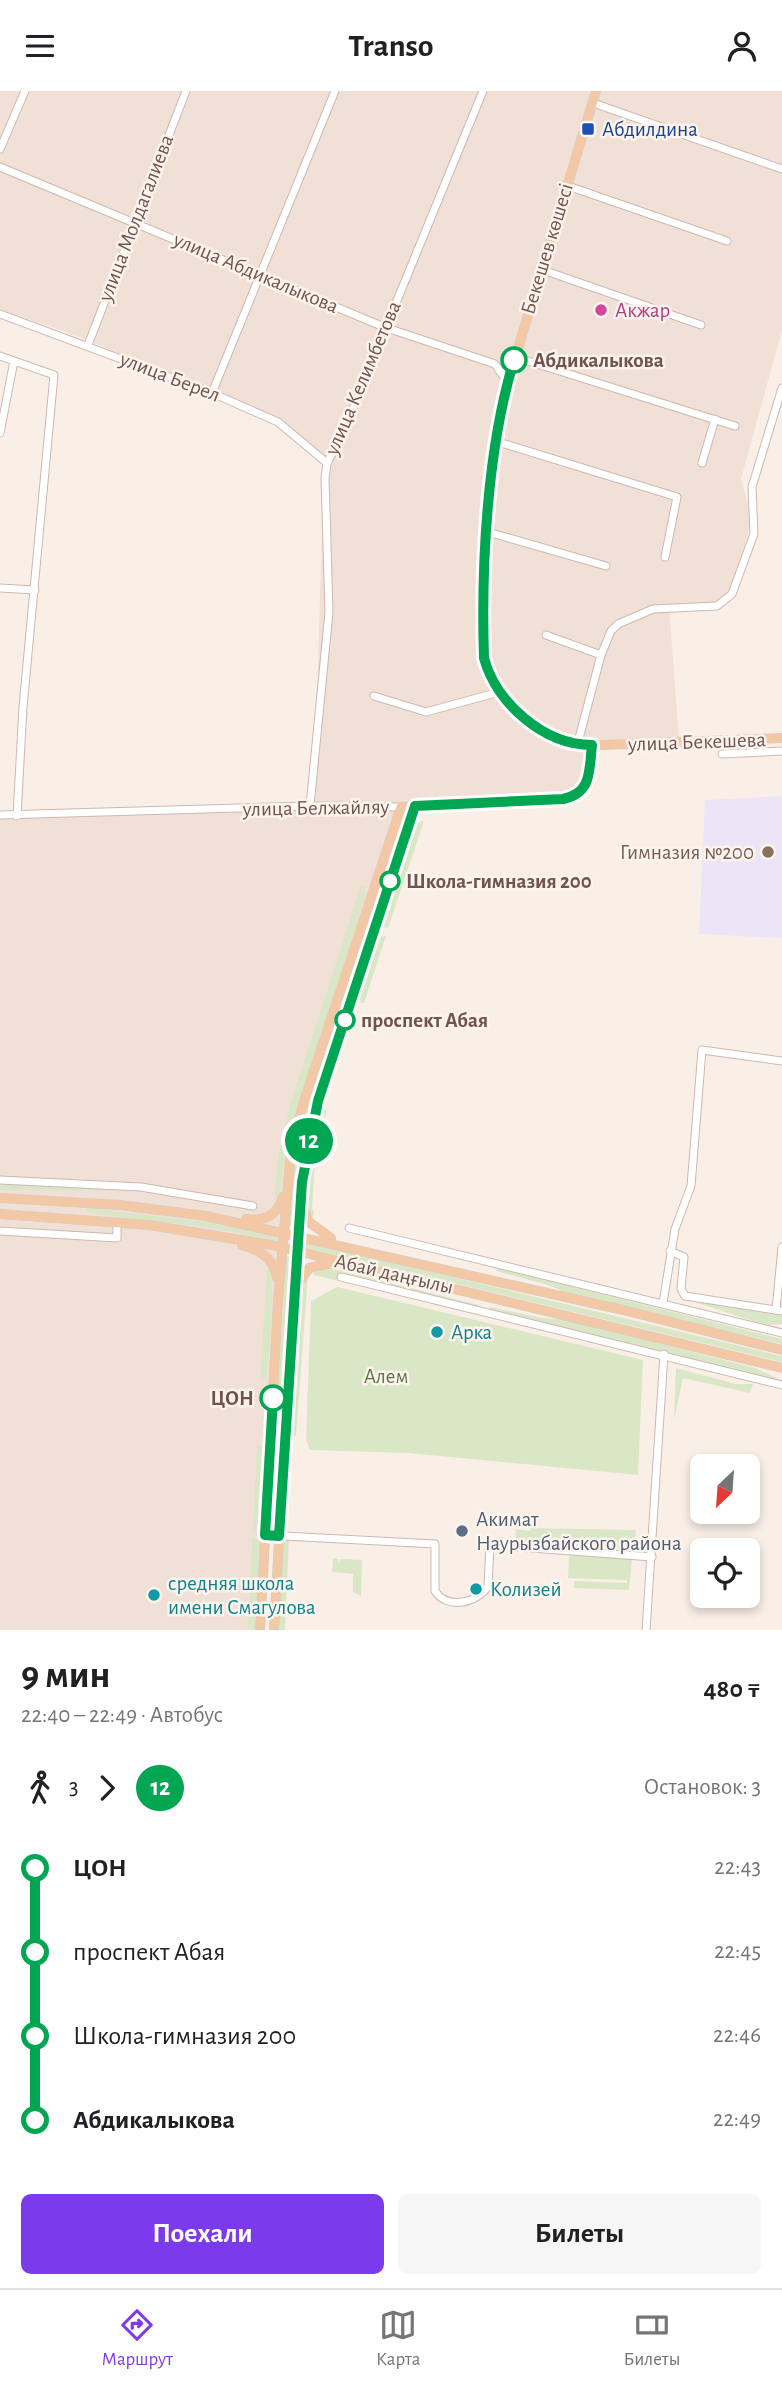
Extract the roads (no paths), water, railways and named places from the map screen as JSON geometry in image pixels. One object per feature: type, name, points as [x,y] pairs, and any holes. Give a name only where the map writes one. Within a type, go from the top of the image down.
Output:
[{"type":"main road","name":"Бекешев көшесі","points":[[488,532],[495,441],[507,382],[565,185],[596,91]]},
{"type":"main road","name":"улица Бекешева","points":[[488,532],[484,658],[489,677],[499,692],[536,725],[577,745],[782,738]]},
{"type":"main road","name":"улица Белжайляу","points":[[401,807],[576,796],[585,788],[589,779],[592,745]]},
{"type":"main road","points":[[274,1630],[297,1235],[310,1135],[415,806]]},
{"type":"main road","points":[[260,1630],[287,1181],[296,1132],[317,1059],[401,807]]},
{"type":"main road","points":[[360,928],[374,931]]},
{"type":"main road","points":[[317,1059],[332,1062]]},
{"type":"main road","points":[[0,1198],[76,1202],[259,1220],[278,1208],[287,1181]]},
{"type":"main road","points":[[302,1182],[302,1206],[309,1222],[324,1235],[352,1247]]},
{"type":"main road","points":[[76,1202],[76,1219]]},
{"type":"main road","name":"Абай даңғылы","points":[[0,1214],[76,1219],[203,1233],[283,1248],[782,1368]]},
{"type":"main road","points":[[206,1216],[490,1279],[782,1350]]},
{"type":"main road","points":[[203,1233],[263,1252],[275,1268],[278,1301]]},
{"type":"main road","points":[[292,1304],[298,1282],[309,1268],[326,1263],[348,1264]]},
{"type":"street","points":[[0,149],[25,91]]},
{"type":"street","name":"улица Молдагалиева","points":[[88,345],[133,221],[186,91]]},
{"type":"street","points":[[212,393],[335,91]]},
{"type":"street","name":"улица Келимбетова","points":[[310,806],[329,612],[327,463],[341,437],[483,91]]},
{"type":"street","points":[[593,103],[782,169]]},
{"type":"street","name":"улица Абдикалыкова","points":[[0,167],[260,273],[384,327],[495,364],[507,382]]},
{"type":"street","points":[[565,185],[727,241]]},
{"type":"street","points":[[540,269],[701,325]]},
{"type":"street","name":"улица Берел","points":[[0,314],[212,393],[278,422],[327,463]]},
{"type":"street","points":[[0,356],[54,375],[23,707],[18,816]]},
{"type":"street","points":[[514,357],[735,426]]},
{"type":"street","points":[[0,433],[14,361]]},
{"type":"street","points":[[577,745],[601,655],[611,631],[636,615],[653,609],[717,606],[727,600],[740,577],[754,534],[752,487],[782,388]]},
{"type":"street","points":[[702,463],[715,419]]},
{"type":"street","points":[[495,441],[673,495],[678,501],[665,557]]},
{"type":"street","points":[[488,532],[606,566]]},
{"type":"street","points":[[0,588],[35,590]]},
{"type":"street","points":[[545,635],[601,655]]},
{"type":"street","points":[[374,696],[426,712],[499,692]]},
{"type":"street","points":[[722,754],[782,751]]},
{"type":"street","name":"улица Белжайляу","points":[[0,815],[310,806],[401,807]]},
{"type":"street","points":[[663,1303],[678,1217],[691,1186],[702,1053],[707,1048],[782,1061]]},
{"type":"street","points":[[0,1180],[141,1187],[253,1206]]},
{"type":"street","points":[[0,1231],[117,1238],[117,1223]]},
{"type":"street","points":[[349,1228],[782,1333]]},
{"type":"street","points":[[670,1251],[681,1254],[685,1260],[681,1289],[684,1296],[779,1311],[782,1247]]},
{"type":"street","points":[[490,1279],[493,1262]]},
{"type":"street","points":[[341,1277],[782,1385]]},
{"type":"street","points":[[484,1311],[487,1296]]},
{"type":"street","points":[[646,1630],[664,1354]]},
{"type":"street","points":[[265,1535],[435,1544],[435,1591],[444,1600],[463,1602],[475,1600],[488,1586],[490,1545],[652,1557]]},
{"type":"place","name":"Абдилдина","points":[[588,129]]},
{"type":"place","name":"Акжар","points":[[601,310]]},
{"type":"place","name":"Абдикалыкова","points":[[514,360]]},
{"type":"place","name":"Гимназия №200","points":[[768,852]]},
{"type":"place","name":"Школа-гимназия 200","points":[[390,881]]},
{"type":"place","name":"проспект Абая","points":[[345,1020]]},
{"type":"place","name":"Арка","points":[[437,1332]]},
{"type":"place","name":"ЦОН","points":[[273,1398]]},
{"type":"place","name":"Акимат Наурызбайского района","points":[[462,1531]]},
{"type":"place","name":"Колизей","points":[[476,1589]]},
{"type":"place","name":"средняя школа имени Смагулова","points":[[154,1595]]},
{"type":"park label","name":"Алем","points":[[386,1376]]}]
